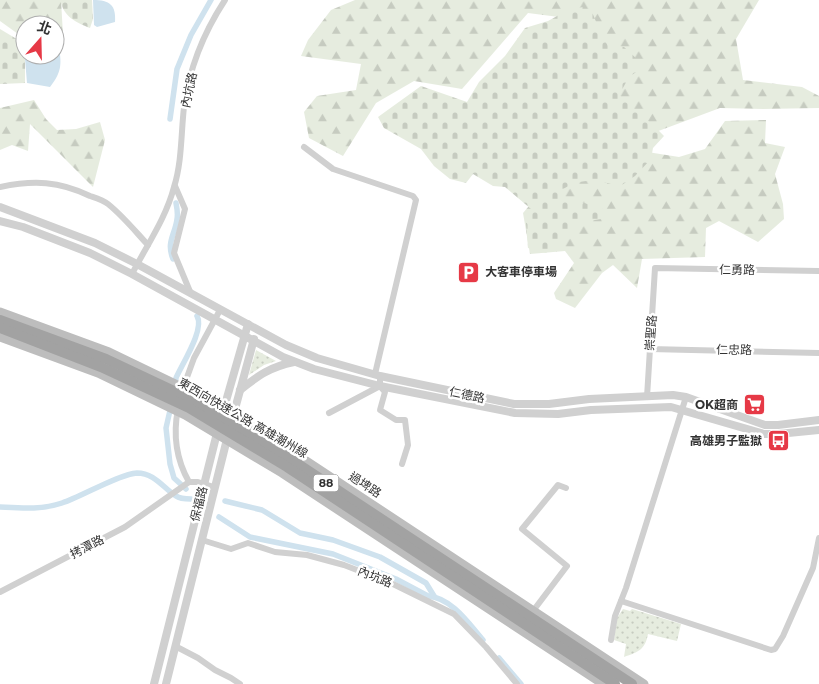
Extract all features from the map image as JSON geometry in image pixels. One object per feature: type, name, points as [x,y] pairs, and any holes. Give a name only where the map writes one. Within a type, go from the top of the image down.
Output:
[{"type":"highway","name":"東西向快速公路 高雄潮州線","points":[[0,320],[106,359],[193,400],[300,465],[632,684]]},
{"type":"highway","name":"東西向快速公路 高雄潮州線","points":[[0,328],[101,367],[189,408],[287,466],[615,684]]},
{"type":"main road","name":"過埤路","points":[[0,312],[109,352],[164,378],[224,410],[273,439],[644,684]]},
{"type":"main road","points":[[0,337],[98,373],[176,411],[217,434],[282,473],[603,684]]},
{"type":"street","name":"內坑路","points":[[132,274],[167,209],[175,186],[184,106],[190,79],[205,36],[224,0]]},
{"type":"street","points":[[304,147],[333,169],[413,196],[416,200],[378,375],[380,386],[385,392],[380,410],[396,420],[405,420],[408,445],[402,464]]},
{"type":"street","points":[[0,188],[35,183],[52,183],[79,190],[106,203],[148,245]]},
{"type":"street","name":"內坑路","points":[[175,186],[185,209],[174,253],[191,294]]},
{"type":"street","points":[[0,207],[95,242],[256,330]]},
{"type":"street","points":[[0,221],[23,227],[90,253],[253,341]]},
{"type":"street","name":"仁勇路","points":[[655,268],[819,271]]},
{"type":"street","name":"崇聖路","points":[[647,397],[655,268]]},
{"type":"street","points":[[214,487],[204,484],[187,483],[175,438],[176,411],[181,387],[194,358],[220,310]]},
{"type":"street","name":"保福路","points":[[154,684],[217,434],[248,324]]},
{"type":"street","name":"仁德路","points":[[256,330],[317,358],[378,375],[514,404],[549,404],[589,399],[673,395],[686,397],[765,424],[778,425],[819,420]]},
{"type":"street","name":"保福路","points":[[166,684],[214,487],[256,330]]},
{"type":"street","name":"仁德路","points":[[253,341],[314,370],[380,386],[515,413],[558,414],[591,410],[671,407],[764,434],[819,430]]},
{"type":"street","name":"仁忠路","points":[[650,350],[819,352]]},
{"type":"street","points":[[240,390],[267,370],[278,365],[294,362]]},
{"type":"street","points":[[329,413],[361,398],[380,386]]},
{"type":"street","points":[[611,640],[615,616],[686,397]]},
{"type":"street","name":"拷潭路","points":[[0,592],[125,528],[187,483]]},
{"type":"street","points":[[533,610],[567,566],[522,530],[558,485],[566,488]]},
{"type":"street","points":[[621,601],[772,650],[776,649],[813,568],[819,538]]},
{"type":"street","name":"內坑路","points":[[202,540],[232,549],[248,543],[275,552],[316,558],[352,568],[413,593],[454,614],[486,647],[517,684]]},
{"type":"street","points":[[176,646],[240,684]]},
{"type":"green space","points":[[0,0],[61,0],[62,15],[15,15],[15,32],[0,21]]},
{"type":"green space","points":[[60,0],[92,0],[93,19],[90,28],[67,15]]},
{"type":"green space","points":[[355,0],[759,0],[736,39],[743,80],[802,87],[819,96],[819,108],[720,108],[637,139],[582,20],[528,13],[462,89],[414,81],[376,103],[343,156],[309,138],[304,112],[317,96],[356,90],[361,64],[301,56],[308,40],[331,10]]},
{"type":"green space","points":[[583,7],[592,12],[608,46],[624,47],[638,60],[642,68],[629,77],[619,95],[664,136],[653,148],[651,159],[635,176],[619,187],[604,182],[584,181],[563,189],[565,200],[578,201],[606,210],[601,219],[589,221],[580,217],[571,230],[546,253],[528,248],[526,223],[531,209],[505,187],[493,186],[473,174],[466,183],[450,179],[434,166],[421,149],[384,128],[378,117],[421,86],[467,102],[479,82],[505,56],[525,28],[548,21],[568,10]]},
{"type":"green space","points":[[0,29],[15,38],[15,65],[25,65],[25,83],[0,84]]},
{"type":"green space","points":[[34,100],[46,119],[57,130],[76,129],[100,122],[105,140],[93,187],[30,124],[28,151],[12,145],[0,150],[0,108]]},
{"type":"green space","points":[[766,120],[765,143],[785,147],[775,174],[783,204],[784,219],[758,242],[719,221],[706,228],[705,257],[642,259],[637,288],[613,265],[602,273],[575,308],[556,299],[554,293],[574,263],[565,251],[530,254],[523,213],[540,193],[641,151],[679,157],[705,149],[725,121]]},
{"type":"green space","points":[[256,350],[276,361],[264,365],[249,375]]},
{"type":"green space","points":[[623,609],[630,611],[632,609],[681,624],[677,641],[648,634],[645,644],[640,650],[624,657],[626,644],[614,640],[617,618]]},
{"type":"water","points":[[93,0],[108,2],[111,5],[114,11],[115,22],[97,27],[94,25]]},
{"type":"water","points":[[26,65],[60,65],[60,69],[50,87],[27,83]]},
{"type":"waterway","points":[[170,119],[177,69],[191,35],[211,0]]},
{"type":"waterway","points":[[173,259],[170,248],[176,225],[176,203]]},
{"type":"waterway","points":[[175,385],[176,378],[192,347],[198,329],[199,322],[197,316]]},
{"type":"waterway","points":[[171,406],[166,428],[170,464],[174,478],[186,489]]},
{"type":"waterway","points":[[0,507],[47,507],[70,500],[120,477],[137,473],[149,475],[178,497],[191,499]]},
{"type":"waterway","points":[[225,501],[262,510],[300,533],[333,540],[380,557],[426,583],[434,596]]},
{"type":"waterway","points":[[219,517],[250,537],[333,554],[396,579],[428,596],[445,601],[466,620],[483,640]]},
{"type":"waterway","points":[[499,658],[521,684]]},
{"type":"place","name":"大客車停車場","points":[[469,272]]},
{"type":"place","name":"OK超商","points":[[754,405]]},
{"type":"place","name":"高雄男子監獄","points":[[778,441]]}]
